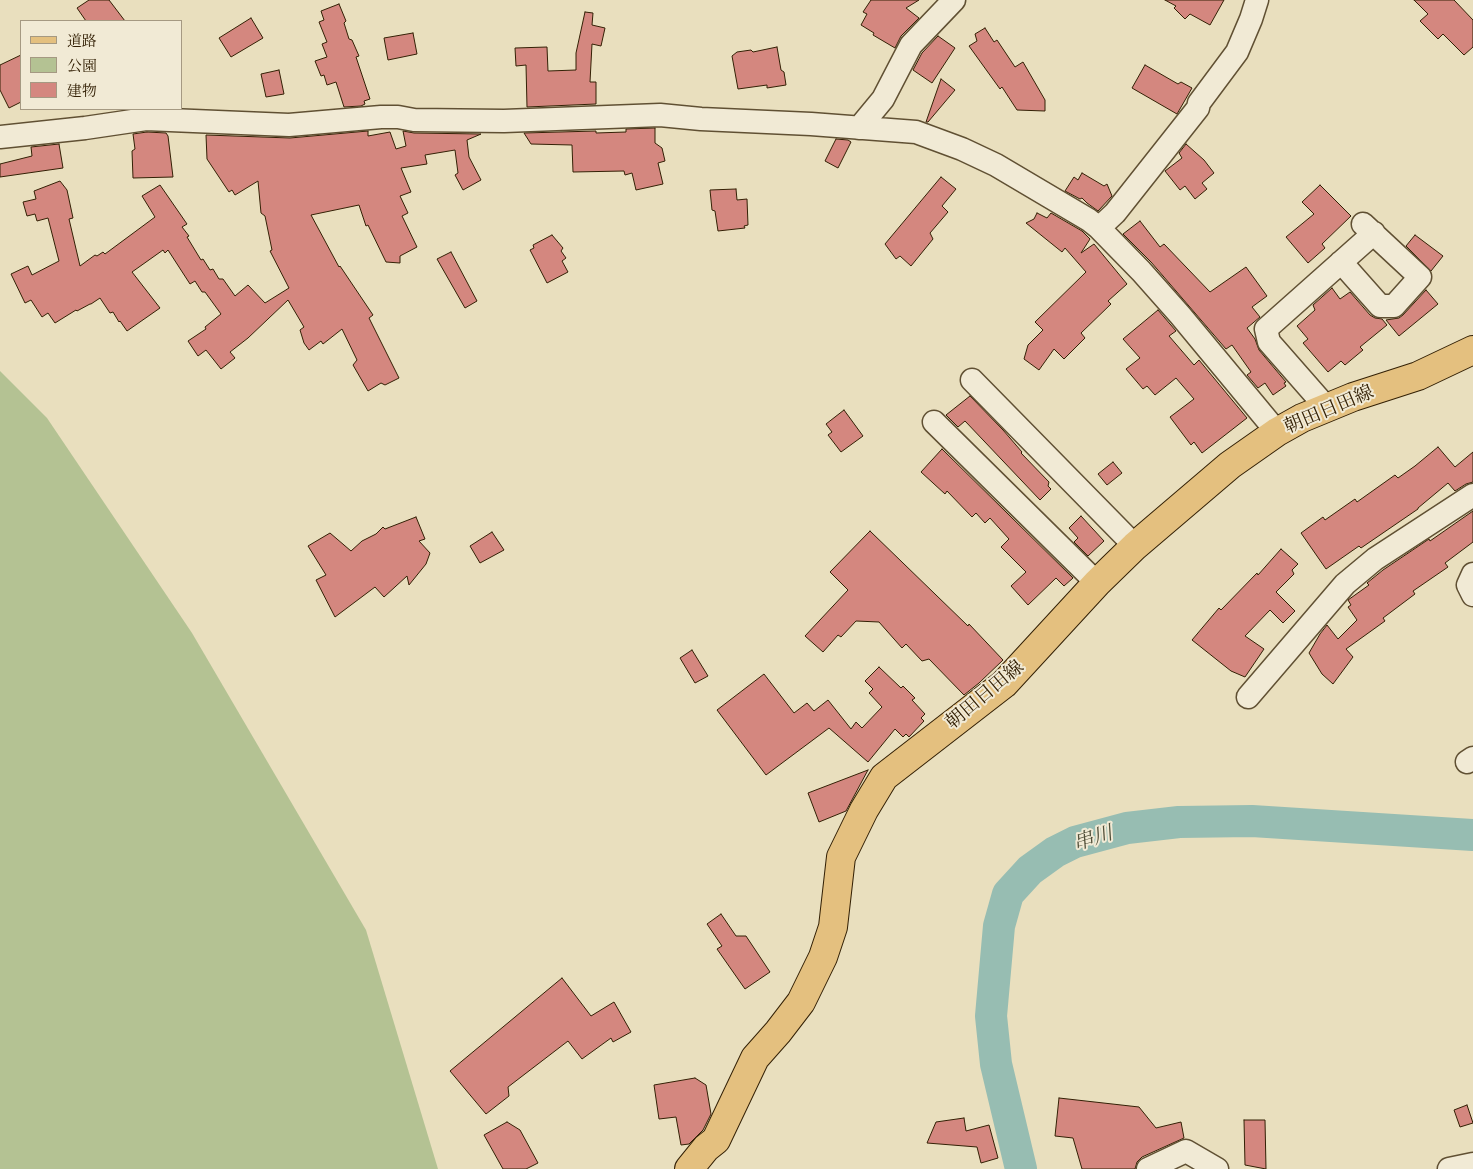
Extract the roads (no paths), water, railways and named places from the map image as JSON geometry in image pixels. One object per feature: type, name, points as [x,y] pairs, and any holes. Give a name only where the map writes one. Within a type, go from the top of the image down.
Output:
[{"type":"main road","name":"朝田日田線","points":[[689,1169],[706,1148],[716,1140],[755,1058],[801,1002],[823,957],[833,926],[841,858],[864,810],[884,777],[1004,684],[1097,583],[1135,546],[1230,465],[1302,418],[1353,397],[1418,376],[1473,350]]},
{"type":"street","points":[[859,128],[883,99],[911,45],[954,0]]},
{"type":"street","points":[[1099,228],[1115,213],[1198,108],[1199,103],[1237,52],[1257,0]]},
{"type":"street","points":[[0,136],[85,128],[146,118],[289,125],[381,117],[398,117],[414,120],[504,121],[660,115],[916,132],[996,164],[1073,210],[1099,228],[1180,315],[1278,432]]},
{"type":"street","points":[[1326,407],[1269,342],[1266,328],[1341,262],[1368,228],[1420,277],[1394,306],[1380,306],[1341,262]]},
{"type":"street","points":[[972,380],[1135,546]]},
{"type":"street","points":[[934,422],[1097,583]]},
{"type":"street","points":[[1248,697],[1345,584],[1375,559],[1473,495]]},
{"type":"street","points":[[1473,574],[1468,584],[1473,595]]},
{"type":"street","points":[[1148,1169],[1186,1151],[1217,1169]]},
{"type":"street","points":[[1449,1169],[1473,1164]]},
{"type":"waterway","name":"串川","points":[[1021,1169],[996,1064],[991,1016],[999,926],[1008,894],[1030,870],[1055,852],[1075,842],[1127,828],[1179,822],[1252,821],[1473,835]]}]
